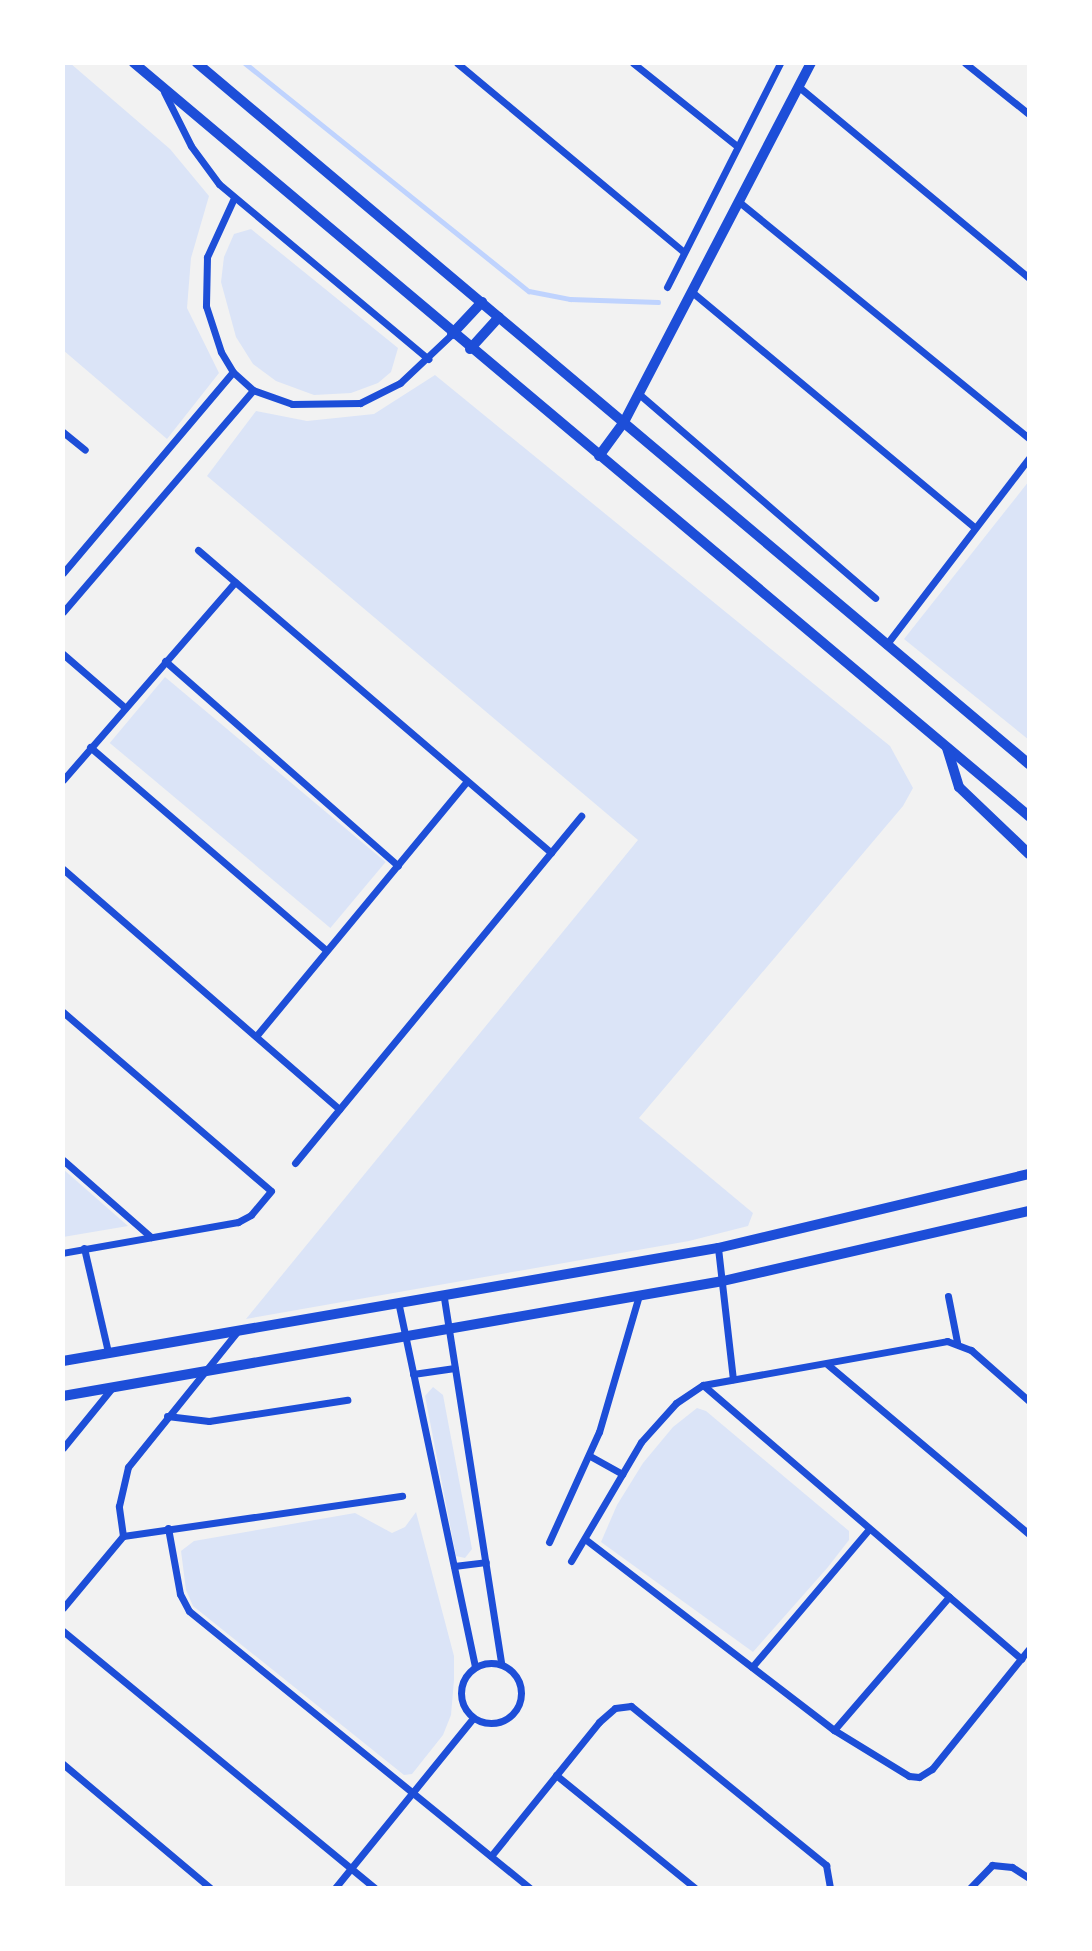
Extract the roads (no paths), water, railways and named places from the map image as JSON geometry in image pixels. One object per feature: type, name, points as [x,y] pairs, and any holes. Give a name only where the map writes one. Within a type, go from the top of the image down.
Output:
[{"type":"main road","points":[[134,63],[452,334],[1029,817]]},
{"type":"main road","points":[[197,63],[1029,764]]},
{"type":"main road","points":[[452,334],[482,302]]},
{"type":"main road","points":[[470,349],[499,317]]},
{"type":"main road","points":[[599,456],[624,422]]},
{"type":"main road","points":[[947,748],[959,787],[1029,854]]},
{"type":"street","points":[[457,63],[684,252]]},
{"type":"street","points":[[633,63],[737,146]]},
{"type":"street","points":[[667,287],[780,63]]},
{"type":"street","points":[[624,422],[811,63]]},
{"type":"street","points":[[965,63],[1029,114]]},
{"type":"street","points":[[162,87],[191,146],[234,198],[428,359]]},
{"type":"street","points":[[799,87],[1029,278]]},
{"type":"street","points":[[234,198],[207,257],[204,282],[212,331],[233,372],[253,390],[292,404],[360,403],[400,383],[452,334]]},
{"type":"street","points":[[738,201],[1029,438]]},
{"type":"street","points":[[692,292],[975,528]]},
{"type":"street","points":[[63,573],[233,372]]},
{"type":"street","points":[[63,611],[253,390]]},
{"type":"street","points":[[639,394],[875,598]]},
{"type":"street","points":[[63,432],[85,450]]},
{"type":"street","points":[[886,645],[1029,458]]},
{"type":"street","points":[[198,550],[551,853]]},
{"type":"street","points":[[63,780],[123,706],[235,582]]},
{"type":"street","points":[[63,654],[123,706]]},
{"type":"street","points":[[165,661],[398,866]]},
{"type":"street","points":[[90,747],[326,950]]},
{"type":"street","points":[[257,1035],[466,782]]},
{"type":"street","points":[[295,1163],[581,816]]},
{"type":"street","points":[[63,869],[339,1109]]},
{"type":"street","points":[[63,1012],[271,1191],[251,1215],[238,1222],[63,1253]]},
{"type":"street","points":[[63,1160],[150,1237]]},
{"type":"street","points":[[63,1361],[399,1306],[718,1248],[1029,1174]]},
{"type":"street","points":[[63,1396],[405,1339],[723,1281],[1029,1211]]},
{"type":"street","points":[[84,1248],[108,1352]]},
{"type":"street","points":[[718,1248],[733,1379]]},
{"type":"street","points":[[549,1542],[590,1456],[639,1295]]},
{"type":"street","points":[[948,1296],[957,1342],[1029,1401]]},
{"type":"street","points":[[399,1306],[475,1667],[460,1689],[462,1703],[473,1717],[494,1724],[517,1710],[520,1683],[501,1664],[444,1298]]},
{"type":"street","points":[[63,1608],[123,1536],[123,1482],[128,1467],[202,1371],[236,1333]]},
{"type":"street","points":[[571,1561],[622,1474],[656,1425],[676,1403],[703,1385],[957,1342]]},
{"type":"street","points":[[827,1364],[1029,1534]]},
{"type":"street","points":[[413,1374],[455,1368]]},
{"type":"street","points":[[703,1385],[1021,1659]]},
{"type":"street","points":[[63,1448],[113,1387]]},
{"type":"street","points":[[167,1416],[209,1421],[347,1400]]},
{"type":"street","points":[[590,1456],[622,1474]]},
{"type":"street","points":[[123,1536],[402,1496]]},
{"type":"street","points":[[168,1528],[180,1594],[189,1611],[530,1888]]},
{"type":"street","points":[[752,1667],[869,1529]]},
{"type":"street","points":[[584,1539],[834,1730],[901,1773],[919,1777],[941,1760],[1029,1649]]},
{"type":"street","points":[[454,1566],[486,1562]]},
{"type":"street","points":[[834,1730],[949,1597]]},
{"type":"street","points":[[63,1631],[375,1888]]},
{"type":"street","points":[[475,1667],[501,1664]]},
{"type":"street","points":[[491,1856],[615,1708],[631,1706],[826,1865],[831,1885]]},
{"type":"street","points":[[335,1888],[473,1717]]},
{"type":"street","points":[[63,1763],[210,1888]]},
{"type":"street","points":[[556,1776],[695,1888]]},
{"type":"street","points":[[971,1888],[992,1865],[1012,1867],[1029,1878]]},
{"type":"waterway","points":[[245,63],[529,291],[570,299],[658,302]]}]
